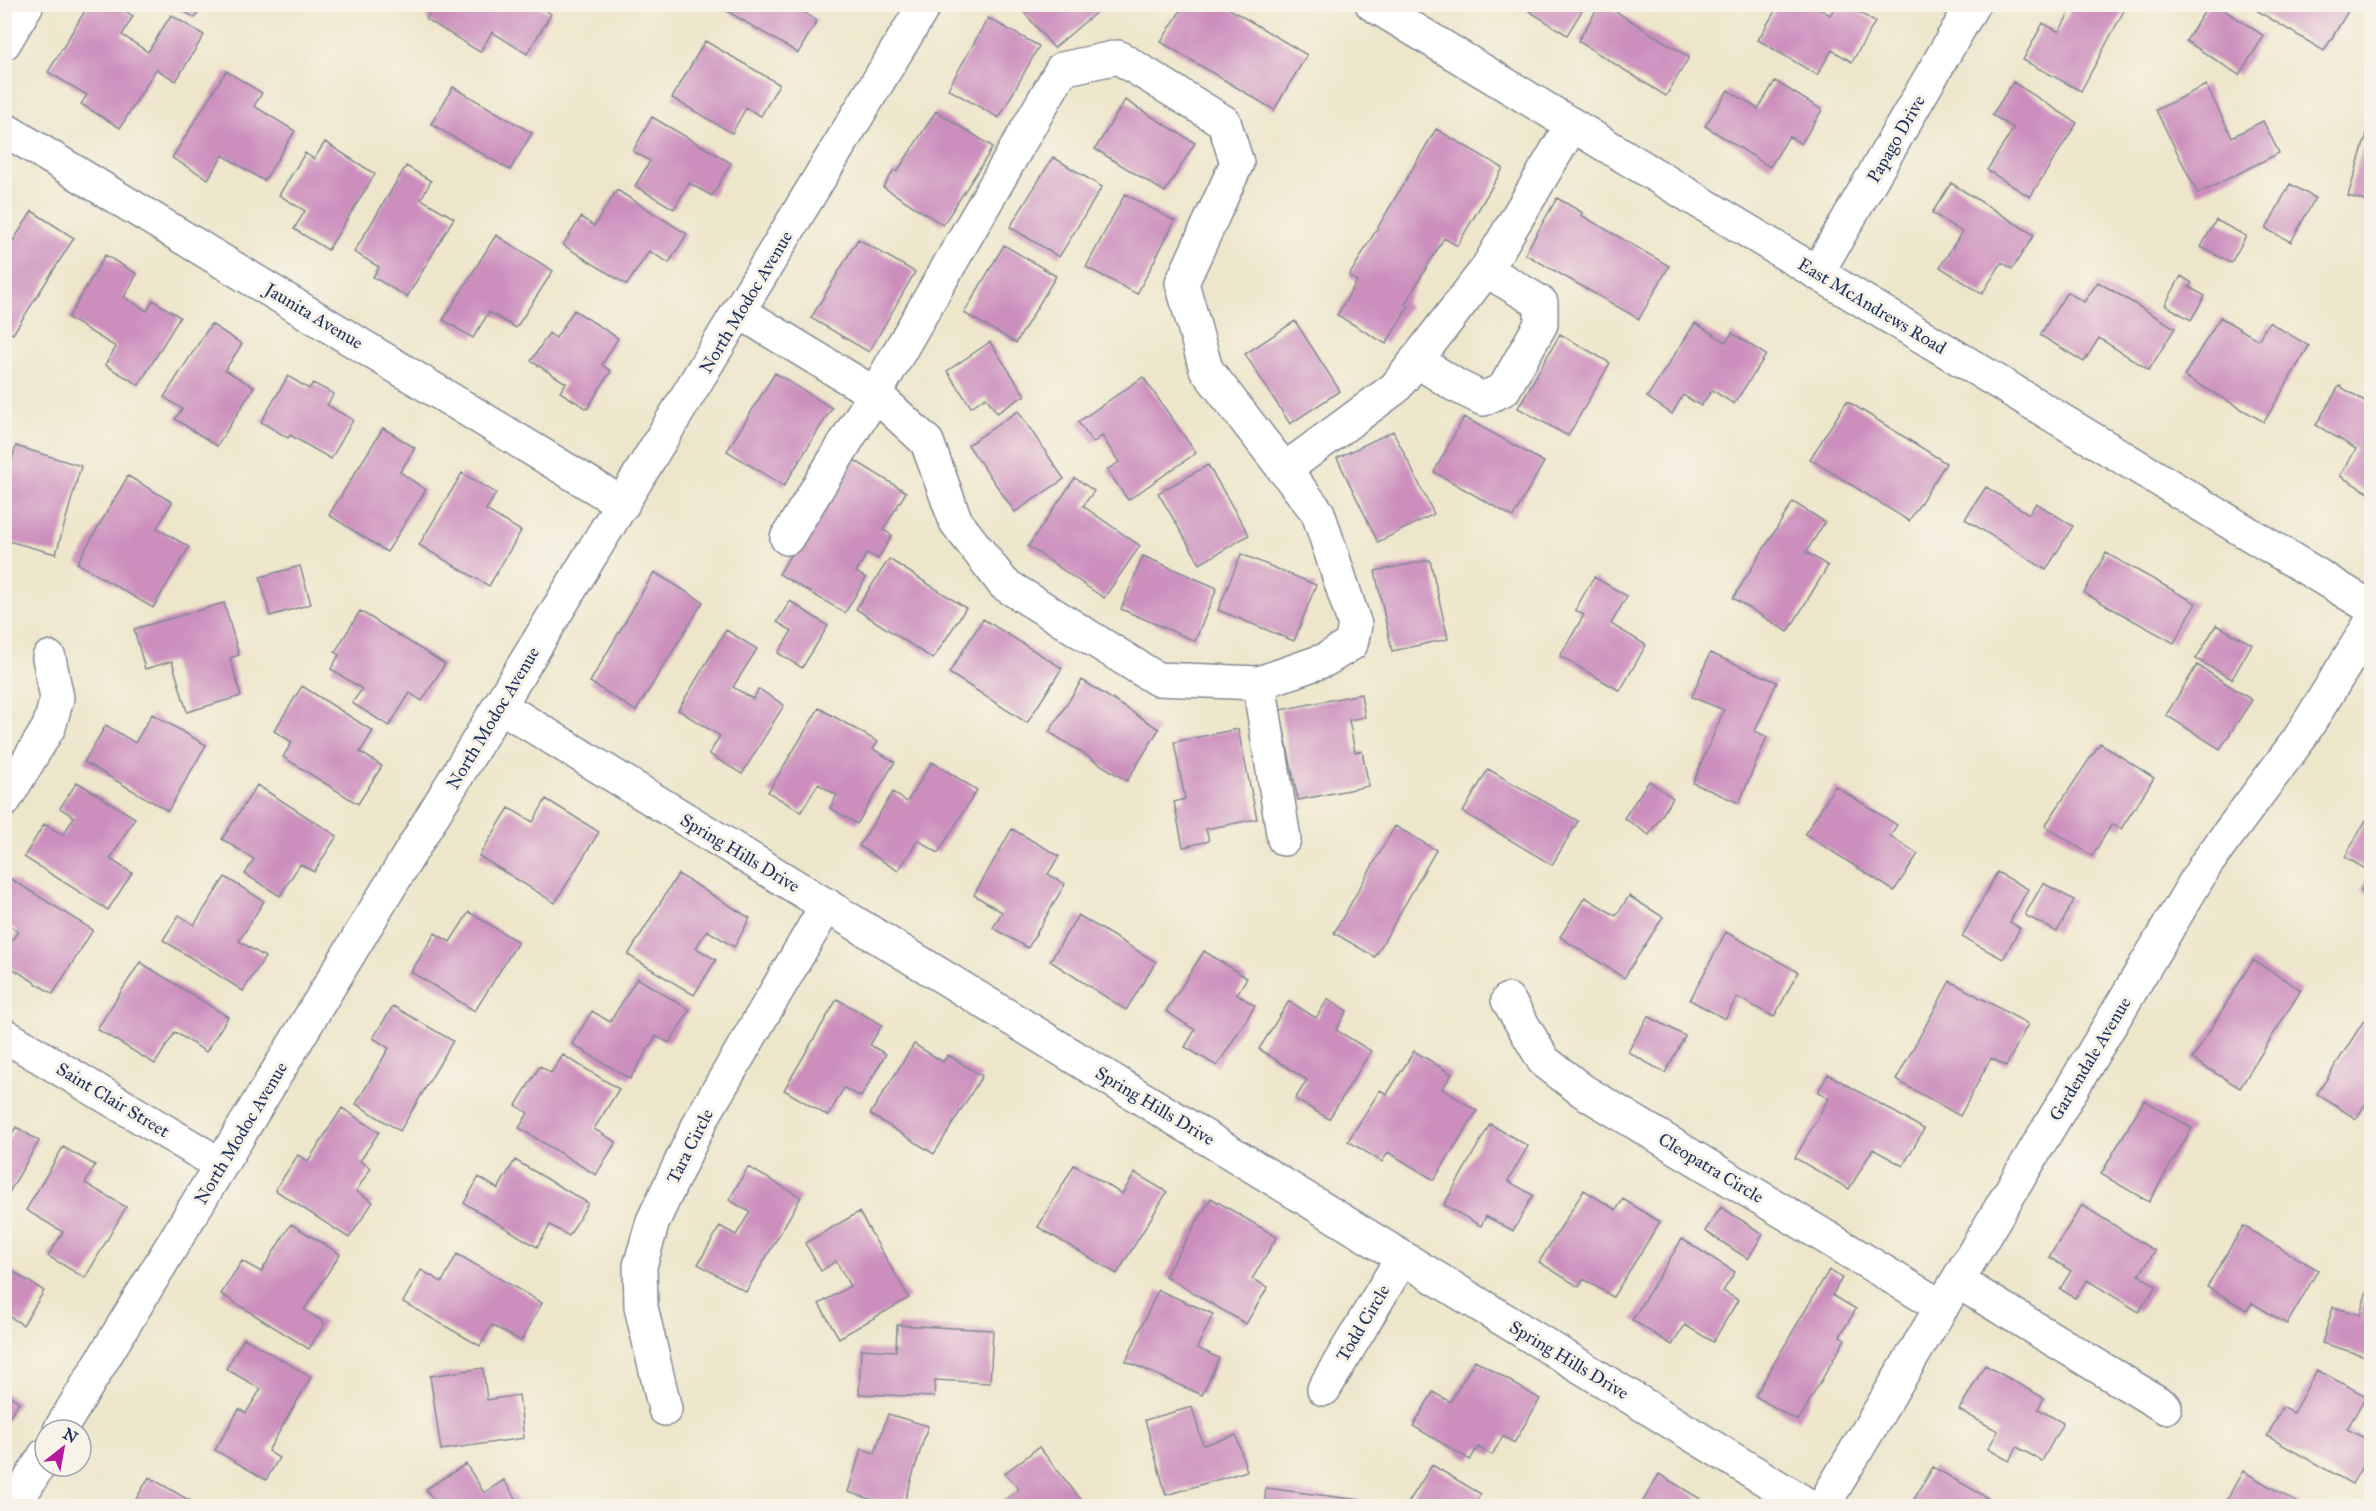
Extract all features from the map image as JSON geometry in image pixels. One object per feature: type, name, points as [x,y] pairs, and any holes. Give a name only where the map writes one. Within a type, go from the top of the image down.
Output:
[{"type":"street","points":[[4,43],[27,4]]},
{"type":"street","name":"North Modoc Avenue","points":[[67,1418],[741,312],[925,4]]},
{"type":"street","name":"East McAndrews Road","points":[[1372,4],[2372,608]]},
{"type":"street","name":"Papago Drive","points":[[1817,273],[1973,4]]},
{"type":"street","points":[[741,312],[875,394],[927,442],[956,522],[1004,584],[1157,679],[1258,683],[1325,660],[1351,644],[1356,625],[1318,513],[1206,369],[1182,284],[1237,163],[1224,122],[1118,57],[1062,69],[875,394],[787,538]]},
{"type":"street","points":[[1284,470],[1395,388],[1486,270],[1572,124]]},
{"type":"street","name":"Jaunita Avenue","points":[[4,129],[623,504]]},
{"type":"street","points":[[1416,360],[1455,385],[1483,399],[1504,389],[1540,324],[1541,303],[1486,270]]},
{"type":"street","name":"Gardendale Avenue","points":[[1823,1506],[2206,864],[2299,739],[2372,621]]},
{"type":"street","points":[[4,801],[49,727],[57,699],[49,658]]},
{"type":"street","points":[[1258,683],[1284,839]]},
{"type":"street","name":"Spring Hills Drive","points":[[500,706],[1809,1506]]},
{"type":"street","name":"Tara Circle","points":[[665,1409],[641,1307],[640,1266],[653,1221],[702,1119],[826,905]]},
{"type":"street","name":"Cleopatra Circle","points":[[1508,1000],[1545,1061],[1583,1090],[1949,1294],[2165,1407]]},
{"type":"street","name":"Saint Clair Street","points":[[4,1035],[221,1165]]},
{"type":"street","name":"Todd Circle","points":[[1324,1389],[1402,1258]]},
{"type":"street","points":[[14,1506],[33,1475]]},
{"type":"building","points":[[89,4],[115,4],[133,16],[122,35],[148,52],[171,15],[204,35],[176,81],[156,69],[120,128],[81,104],[87,95],[48,72]]},
{"type":"building","points":[[171,4],[203,4],[195,18]]},
{"type":"building","points":[[435,4],[536,4],[551,14],[527,54],[492,32],[480,52],[426,19]]},
{"type":"building","points":[[715,4],[792,4],[817,21],[798,53]]},
{"type":"building","points":[[1017,4],[1106,4],[1054,48]]},
{"type":"building","points":[[1518,4],[1586,4],[1567,35]]},
{"type":"building","points":[[1600,4],[1604,4],[1689,57],[1666,96],[1578,41]]},
{"type":"building","points":[[1779,4],[1811,4],[1830,15],[1837,4],[1845,4],[1875,22],[1852,62],[1832,50],[1817,75],[1758,40]]},
{"type":"building","points":[[2074,4],[2127,5],[2081,91],[2023,60],[2043,23],[2059,32]]},
{"type":"building","points":[[2209,4],[2215,4],[2264,36],[2239,75],[2186,41]]},
{"type":"building","points":[[2246,4],[2344,4],[2350,8],[2324,51]]},
{"type":"building","points":[[1184,5],[1223,5],[1307,55],[1274,110],[1161,42]]},
{"type":"building","points":[[988,18],[1039,46],[999,118],[948,89]]},
{"type":"building","points":[[705,41],[779,84],[761,116],[746,108],[732,133],[672,98]]},
{"type":"building","points":[[226,71],[262,93],[254,106],[295,131],[264,181],[223,155],[208,179],[172,158]]},
{"type":"building","points":[[1775,81],[1822,110],[1801,144],[1789,136],[1770,167],[1705,126],[1728,90],[1758,109]]},
{"type":"building","points":[[2013,82],[2077,123],[2030,197],[1987,170],[2014,128],[1992,115]]},
{"type":"building","points":[[2206,85],[2232,137],[2263,121],[2279,153],[2198,194],[2156,110]]},
{"type":"building","points":[[453,87],[532,133],[510,170],[431,124]]},
{"type":"building","points":[[1125,100],[1195,143],[1165,192],[1095,149]]},
{"type":"building","points":[[936,111],[993,147],[943,225],[883,187],[894,170],[897,172]]},
{"type":"building","points":[[652,117],[731,163],[712,196],[689,183],[674,209],[635,186],[650,161],[633,151]]},
{"type":"building","points":[[2372,120],[2372,203],[2348,196]]},
{"type":"building","points":[[1436,129],[1503,168],[1457,246],[1444,238],[1405,304],[1409,306],[1386,344],[1337,315],[1357,281],[1349,276]]},
{"type":"building","points":[[325,142],[375,174],[328,250],[294,229],[305,211],[279,195],[305,153],[314,159]]},
{"type":"building","points":[[1053,157],[1102,187],[1059,257],[1010,227]]},
{"type":"building","points":[[406,166],[431,181],[421,199],[454,218],[407,297],[373,277],[379,267],[354,252]]},
{"type":"building","points":[[1951,183],[2034,235],[2012,269],[2002,262],[1982,294],[1940,267],[1962,232],[1932,213]]},
{"type":"building","points":[[2290,184],[2315,198],[2291,242],[2266,229]]},
{"type":"building","points":[[617,190],[687,234],[669,263],[649,251],[627,285],[563,245],[581,217],[594,226]]},
{"type":"building","points":[[1125,194],[1175,221],[1137,294],[1086,267]]},
{"type":"building","points":[[1557,198],[1583,213],[1581,215],[1669,266],[1639,319],[1525,254]]},
{"type":"building","points":[[32,211],[74,238],[13,334],[4,329],[4,246],[8,249]]},
{"type":"building","points":[[2216,220],[2246,236],[2231,263],[2201,247]]},
{"type":"building","points":[[496,235],[553,271],[516,328],[489,312],[473,338],[443,320]]},
{"type":"building","points":[[858,239],[915,272],[869,352],[811,318]]},
{"type":"building","points":[[1004,245],[1056,276],[1016,343],[964,313]]},
{"type":"building","points":[[105,255],[137,274],[124,297],[147,311],[153,300],[180,317],[139,385],[105,365],[116,347],[68,318]]},
{"type":"building","points":[[2181,276],[2192,283],[2189,287],[2205,296],[2191,320],[2165,305]]},
{"type":"building","points":[[2098,282],[2175,328],[2149,370],[2099,338],[2084,362],[2040,335],[2067,292],[2084,302]]},
{"type":"building","points":[[574,310],[618,338],[602,365],[611,371],[587,409],[560,392],[566,383],[531,361],[549,333],[556,338]]},
{"type":"building","points":[[2220,317],[2258,340],[2269,322],[2309,346],[2264,422],[2184,376]]},
{"type":"building","points":[[1295,321],[1340,391],[1290,424],[1245,354]]},
{"type":"building","points":[[1695,323],[1726,342],[1732,333],[1766,355],[1734,404],[1712,390],[1701,406],[1683,395],[1672,414],[1647,397]]},
{"type":"building","points":[[211,324],[242,344],[225,370],[254,387],[217,446],[175,419],[182,409],[164,397]]},
{"type":"building","points":[[1560,334],[1610,363],[1568,436],[1518,408]]},
{"type":"building","points":[[990,342],[1025,395],[997,413],[986,397],[971,407],[947,371]]},
{"type":"building","points":[[775,373],[832,408],[784,486],[727,451]]},
{"type":"building","points":[[288,376],[309,389],[313,383],[334,394],[327,405],[353,420],[331,459],[290,435],[288,438],[261,422]]},
{"type":"building","points":[[1143,377],[1196,453],[1128,500],[1107,470],[1119,462],[1102,436],[1093,443],[1078,422]]},
{"type":"building","points":[[2339,386],[2372,405],[2372,495],[2340,476],[2356,449],[2316,425]]},
{"type":"building","points":[[1847,401],[1946,463],[1909,521],[1810,459]]},
{"type":"building","points":[[1018,411],[1064,479],[1015,512],[968,445]]},
{"type":"building","points":[[1464,417],[1544,462],[1513,517],[1434,472]]},
{"type":"building","points":[[383,428],[415,448],[400,472],[426,490],[387,552],[329,515]]},
{"type":"building","points":[[1393,431],[1434,514],[1378,542],[1337,458]]},
{"type":"building","points":[[16,446],[81,466],[56,554],[4,540],[4,486]]},
{"type":"building","points":[[849,457],[906,492],[883,530],[892,535],[878,559],[867,553],[856,572],[866,578],[845,613],[779,574]]},
{"type":"building","points":[[1208,465],[1249,535],[1200,564],[1158,493]]},
{"type":"building","points":[[462,473],[496,493],[486,510],[521,531],[489,586],[419,545]]},
{"type":"building","points":[[128,476],[172,502],[157,528],[189,547],[153,608],[77,563]]},
{"type":"building","points":[[1075,478],[1094,491],[1083,506],[1140,546],[1104,598],[1028,546]]},
{"type":"building","points":[[1986,487],[2029,514],[2036,503],[2073,526],[2046,570],[1965,519]]},
{"type":"building","points":[[1793,502],[1825,522],[1806,552],[1828,566],[1788,632],[1733,598]]},
{"type":"building","points":[[2106,553],[2196,603],[2174,643],[2084,593]]},
{"type":"building","points":[[1241,554],[1316,585],[1294,641],[1218,610]]},
{"type":"building","points":[[1143,556],[1217,588],[1195,641],[1121,609]]},
{"type":"building","points":[[889,559],[966,608],[933,659],[856,609]]},
{"type":"building","points":[[1430,560],[1448,639],[1392,651],[1375,571]]},
{"type":"building","points":[[300,566],[311,604],[270,616],[260,577]]},
{"type":"building","points":[[654,572],[703,602],[636,711],[590,682]]},
{"type":"building","points":[[1594,577],[1627,596],[1611,624],[1646,645],[1620,691],[1560,656],[1584,615],[1575,610]]},
{"type":"building","points":[[790,601],[828,626],[802,668],[778,653],[792,631],[777,622]]},
{"type":"building","points":[[224,603],[239,655],[230,658],[241,696],[187,712],[172,661],[145,669],[134,629]]},
{"type":"building","points":[[360,611],[445,664],[422,701],[410,693],[389,726],[352,703],[362,689],[331,669],[339,655],[335,652]]},
{"type":"building","points":[[983,619],[1062,668],[1027,723],[949,673]]},
{"type":"building","points":[[2216,625],[2252,644],[2232,679],[2196,659]]},
{"type":"building","points":[[726,630],[757,649],[733,687],[753,699],[759,689],[784,705],[742,774],[709,754],[720,736],[678,710]]},
{"type":"building","points":[[1710,653],[1777,682],[1755,731],[1767,737],[1739,803],[1693,783],[1724,710],[1692,697]]},
{"type":"building","points":[[2197,665],[2252,700],[2220,749],[2166,715]]},
{"type":"building","points":[[1082,680],[1159,729],[1127,781],[1049,732]]},
{"type":"building","points":[[302,686],[373,731],[360,752],[382,766],[358,804],[283,757],[292,742],[274,731]]},
{"type":"building","points":[[1361,694],[1365,717],[1349,720],[1355,752],[1362,751],[1369,786],[1298,800],[1280,710]]},
{"type":"building","points":[[819,708],[878,742],[873,749],[895,762],[857,824],[830,808],[837,795],[818,784],[801,812],[768,792]]},
{"type":"building","points":[[152,714],[206,745],[168,811],[84,762],[106,725],[135,743]]},
{"type":"building","points":[[1238,729],[1257,819],[1206,829],[1209,841],[1183,847],[1174,802],[1185,799],[1174,742]]},
{"type":"building","points":[[2100,743],[2154,778],[2121,829],[2112,824],[2092,856],[2045,826]]},
{"type":"building","points":[[932,762],[977,790],[938,853],[918,840],[898,871],[859,846],[893,792],[907,802]]},
{"type":"building","points":[[1488,769],[1578,821],[1552,865],[1463,812]]},
{"type":"building","points":[[1649,781],[1673,798],[1649,835],[1624,818]]},
{"type":"building","points":[[77,782],[135,818],[110,859],[132,873],[108,910],[24,857],[44,824],[63,835],[74,817],[60,808]]},
{"type":"building","points":[[257,785],[337,836],[314,872],[300,864],[280,896],[245,874],[254,859],[222,839]]},
{"type":"building","points":[[1835,786],[1897,825],[1890,836],[1918,854],[1894,891],[1805,834]]},
{"type":"building","points":[[546,799],[599,832],[555,903],[479,856],[509,808],[533,822]]},
{"type":"building","points":[[2366,820],[2372,823],[2372,896],[2361,890],[2371,872],[2345,857]]},
{"type":"building","points":[[1395,826],[1436,850],[1375,957],[1334,933]]},
{"type":"building","points":[[1012,829],[1059,856],[1048,874],[1065,884],[1028,948],[993,928],[1002,912],[974,895]]},
{"type":"building","points":[[1997,872],[2028,889],[2010,922],[2020,928],[2003,959],[1962,937]]},
{"type":"building","points":[[678,874],[750,918],[734,947],[707,930],[696,948],[716,960],[694,995],[628,955]]},
{"type":"building","points":[[225,877],[264,901],[239,941],[265,957],[243,991],[163,940],[179,915],[194,925]]},
{"type":"building","points":[[11,879],[93,930],[53,994],[4,963],[4,953],[18,931],[4,923],[4,889]]},
{"type":"building","points":[[2043,883],[2074,900],[2057,932],[2025,915]]},
{"type":"building","points":[[1629,896],[1663,917],[1624,978],[1560,937],[1585,897],[1616,916]]},
{"type":"building","points":[[469,912],[518,942],[475,1011],[411,972],[435,933],[450,942]]},
{"type":"building","points":[[1078,915],[1156,962],[1126,1010],[1050,961]]},
{"type":"building","points":[[1726,932],[1798,972],[1774,1017],[1737,997],[1725,1019],[1690,1000]]},
{"type":"building","points":[[1204,951],[1247,978],[1237,994],[1255,1006],[1217,1066],[1185,1047],[1195,1030],[1166,1011]]},
{"type":"building","points":[[2253,960],[2301,990],[2240,1088],[2192,1059]]},
{"type":"building","points":[[140,962],[228,1017],[206,1052],[175,1032],[155,1064],[97,1029]]},
{"type":"building","points":[[637,978],[690,1010],[669,1043],[656,1036],[630,1079],[572,1044],[592,1011],[610,1022]]},
{"type":"building","points":[[1950,981],[2028,1024],[2006,1066],[1991,1058],[1960,1116],[1896,1080]]},
{"type":"building","points":[[837,999],[882,1025],[870,1045],[886,1054],[861,1097],[844,1088],[828,1116],[784,1090]]},
{"type":"building","points":[[1328,999],[1347,1011],[1336,1030],[1371,1051],[1329,1119],[1295,1099],[1307,1080],[1259,1049],[1289,1001],[1316,1018]]},
{"type":"building","points":[[393,1006],[453,1041],[400,1131],[356,1104],[389,1048],[373,1038]]},
{"type":"building","points":[[2370,1011],[2372,1094],[2356,1119],[2317,1094]]},
{"type":"building","points":[[1648,1016],[1685,1036],[1665,1073],[1628,1052]]},
{"type":"building","points":[[914,1044],[943,1062],[948,1055],[982,1076],[934,1154],[870,1114]]},
{"type":"building","points":[[1414,1051],[1452,1074],[1442,1089],[1477,1111],[1434,1180],[1388,1152],[1382,1162],[1348,1141],[1380,1090],[1387,1094]]},
{"type":"building","points":[[563,1055],[619,1089],[594,1129],[616,1142],[596,1175],[519,1128],[528,1113],[516,1105],[540,1066],[551,1073]]},
{"type":"building","points":[[1828,1074],[1924,1129],[1903,1166],[1873,1149],[1849,1189],[1795,1158],[1829,1098],[1818,1092]]},
{"type":"building","points":[[2144,1100],[2192,1128],[2149,1202],[2101,1174]]},
{"type":"building","points":[[342,1108],[379,1132],[360,1161],[371,1168],[356,1191],[373,1202],[349,1238],[275,1190],[298,1155],[308,1161]]},
{"type":"building","points":[[1490,1124],[1528,1146],[1508,1181],[1533,1195],[1513,1231],[1486,1216],[1481,1226],[1444,1205]]},
{"type":"building","points":[[16,1127],[39,1141],[4,1201],[4,1138],[8,1140]]},
{"type":"building","points":[[63,1147],[95,1165],[85,1183],[126,1207],[85,1278],[48,1256],[63,1232],[26,1210]]},
{"type":"building","points":[[515,1160],[588,1203],[569,1236],[550,1225],[537,1247],[464,1203],[479,1177],[498,1189]]},
{"type":"building","points":[[1074,1165],[1122,1194],[1135,1173],[1167,1192],[1117,1274],[1038,1227]]},
{"type":"building","points":[[748,1167],[801,1197],[746,1292],[698,1264],[720,1226],[736,1235],[750,1212],[729,1200]]},
{"type":"building","points":[[1584,1190],[1616,1210],[1623,1199],[1660,1222],[1613,1297],[1584,1279],[1579,1287],[1539,1262]]},
{"type":"building","points":[[1211,1198],[1277,1237],[1252,1279],[1268,1287],[1246,1324],[1165,1276]]},
{"type":"building","points":[[2082,1205],[2155,1251],[2139,1275],[2156,1286],[2139,1312],[2087,1280],[2075,1298],[2060,1289],[2071,1271],[2049,1257]]},
{"type":"building","points":[[1721,1207],[1763,1234],[1748,1259],[1705,1231]]},
{"type":"building","points":[[859,1212],[909,1298],[839,1338],[819,1304],[850,1286],[836,1261],[821,1271],[805,1243]]},
{"type":"building","points":[[291,1224],[340,1254],[304,1310],[325,1323],[309,1349],[221,1294],[242,1261],[261,1272]]},
{"type":"building","points":[[2243,1226],[2318,1270],[2287,1324],[2252,1303],[2247,1310],[2207,1287]]},
{"type":"building","points":[[1682,1239],[1735,1272],[1723,1291],[1738,1300],[1713,1342],[1685,1325],[1672,1345],[1632,1320]]},
{"type":"building","points":[[457,1254],[542,1303],[521,1341],[492,1325],[480,1346],[403,1302],[421,1270],[442,1282]]},
{"type":"building","points":[[4,1266],[44,1291],[23,1325],[4,1313]]},
{"type":"building","points":[[1829,1270],[1842,1278],[1832,1295],[1856,1309],[1840,1336],[1845,1339],[1798,1421],[1755,1396]]},
{"type":"building","points":[[2371,1276],[2372,1358],[2322,1343],[2333,1307],[2360,1315]]},
{"type":"building","points":[[1158,1290],[1213,1314],[1197,1348],[1219,1358],[1202,1395],[1126,1361]]},
{"type":"building","points":[[897,1325],[993,1330],[990,1383],[935,1380],[934,1397],[859,1394],[861,1349],[896,1351]]},
{"type":"building","points":[[244,1338],[311,1377],[268,1451],[279,1458],[266,1480],[215,1450],[239,1409],[246,1413],[261,1389],[226,1369]]},
{"type":"building","points":[[1475,1360],[1540,1399],[1514,1443],[1503,1436],[1492,1455],[1478,1447],[1470,1460],[1413,1426],[1433,1392],[1450,1402]]},
{"type":"building","points":[[1985,1365],[2044,1398],[2038,1409],[2063,1423],[2042,1461],[2017,1447],[2009,1461],[1988,1449],[1998,1431],[1959,1410]]},
{"type":"building","points":[[483,1368],[487,1400],[519,1395],[524,1438],[441,1450],[430,1376]]},
{"type":"building","points":[[2317,1370],[2366,1396],[2347,1429],[2372,1442],[2372,1449],[2352,1484],[2267,1436],[2283,1407],[2293,1413]]},
{"type":"building","points":[[4,1392],[19,1402],[4,1425]]},
{"type":"building","points":[[1192,1407],[1203,1445],[1236,1435],[1247,1471],[1166,1495],[1145,1420]]},
{"type":"building","points":[[888,1414],[928,1426],[903,1506],[892,1506],[848,1492],[861,1449],[875,1453]]},
{"type":"building","points":[[1039,1447],[1086,1506],[997,1506],[1019,1489],[1005,1473]]},
{"type":"building","points":[[466,1464],[484,1493],[504,1480],[521,1506],[437,1506],[426,1489]]},
{"type":"building","points":[[1432,1465],[1481,1494],[1473,1506],[1406,1506]]},
{"type":"building","points":[[1933,1467],[2002,1506],[1910,1506]]},
{"type":"building","points":[[2243,1471],[2303,1506],[2228,1506],[2224,1504]]},
{"type":"building","points":[[1659,1474],[1712,1506],[1640,1506]]},
{"type":"building","points":[[149,1477],[199,1506],[132,1506]]},
{"type":"building","points":[[1266,1488],[1359,1500],[1358,1506],[1264,1506]]}]
